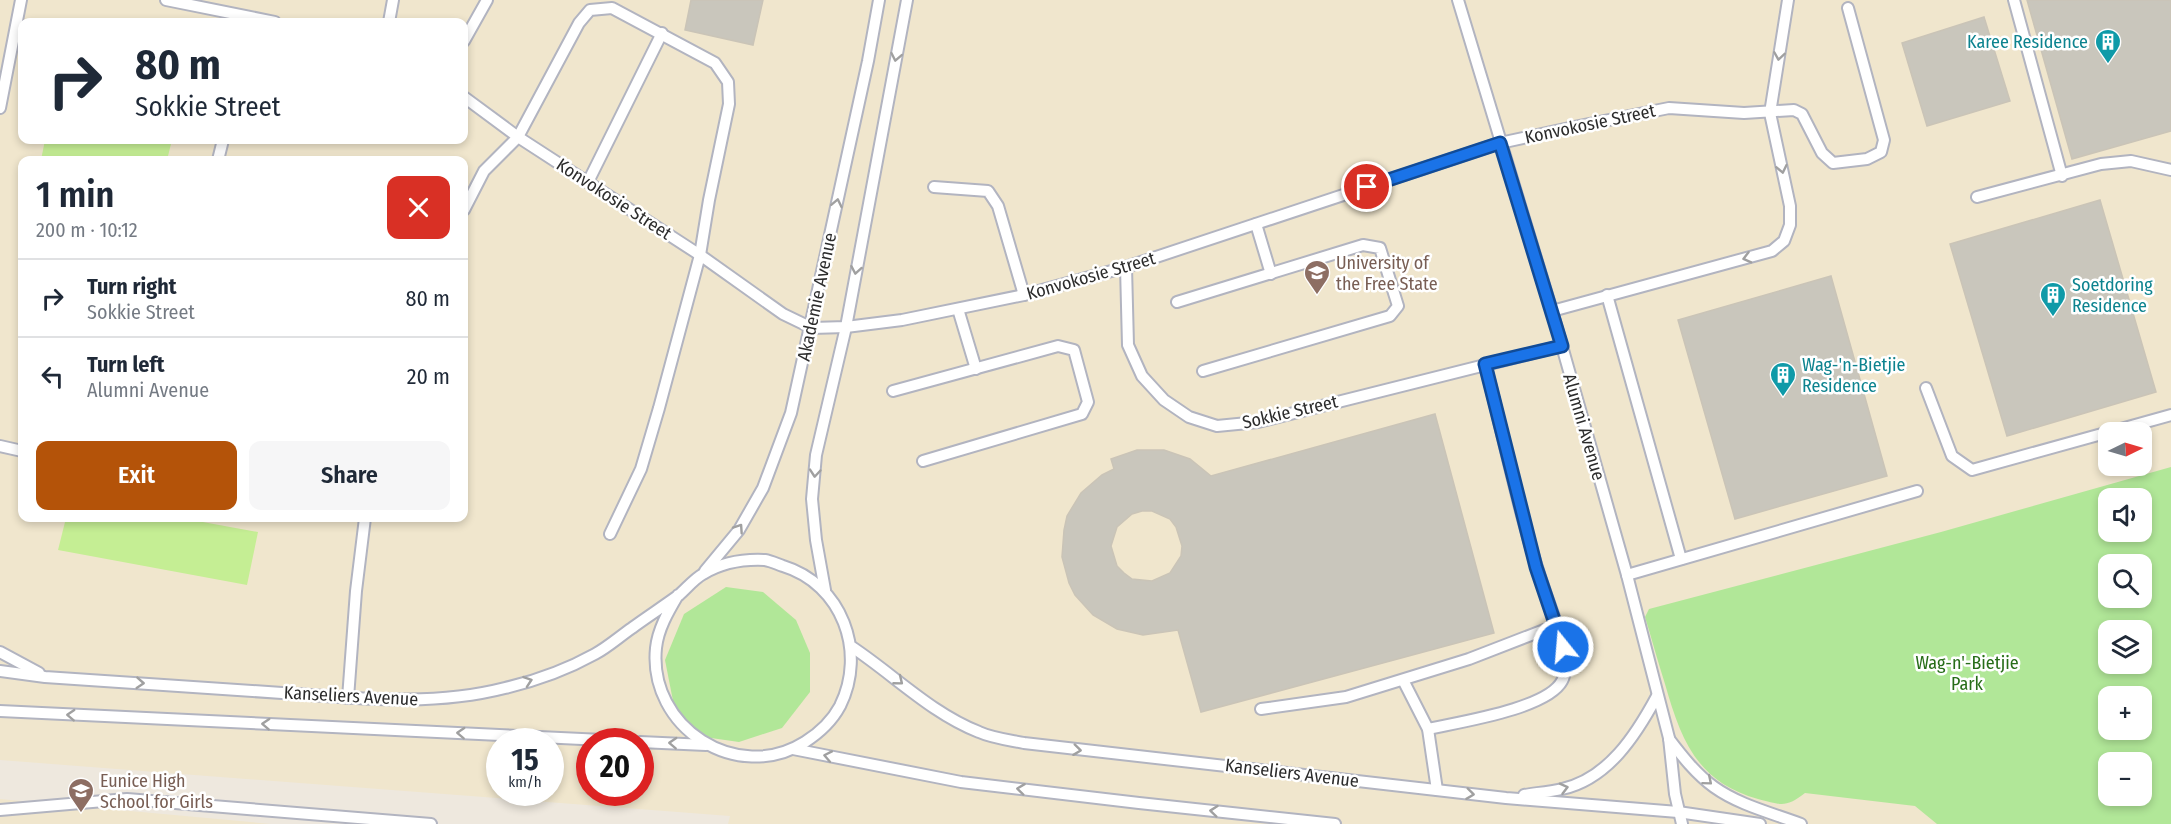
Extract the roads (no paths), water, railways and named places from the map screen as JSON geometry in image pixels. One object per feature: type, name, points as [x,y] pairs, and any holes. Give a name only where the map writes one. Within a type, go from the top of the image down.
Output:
[{"type":"lane","points":[[0,108],[21,0]]},
{"type":"lane","points":[[166,0],[241,18]]},
{"type":"lane","points":[[390,18],[393,0]]},
{"type":"lane","points":[[468,34],[487,0]]},
{"type":"lane","name":"Akademie Avenue","points":[[703,574],[739,530],[763,488],[791,413],[812,328],[879,0]]},
{"type":"lane","name":"Akademie Avenue","points":[[825,590],[816,540],[812,499],[816,455],[846,327],[907,0]]},
{"type":"lane","name":"Alumni Avenue","points":[[1458,0],[1552,310],[1627,575],[1669,738],[1678,813],[1682,824]]},
{"type":"lane","points":[[1552,310],[1772,251],[1784,241],[1790,225],[1790,206],[1770,113],[1788,0]]},
{"type":"lane","points":[[2014,0],[2062,176]]},
{"type":"lane","points":[[468,202],[484,171],[518,137],[579,23],[591,10],[612,8],[662,33],[715,63],[728,82],[729,104],[700,255],[641,469],[610,534]]},
{"type":"lane","name":"Konvokosie Street","points":[[468,99],[518,137],[700,255],[783,314],[812,328],[846,327],[902,320],[1024,295],[1126,267],[1500,143],[1669,108],[1744,113],[1794,110],[1802,114],[1822,153],[1833,163],[1867,159],[1881,152],[1884,140],[1848,8]]},
{"type":"lane","points":[[588,182],[662,33]]},
{"type":"lane","points":[[1977,197],[2101,164],[2131,161],[2171,170]]},
{"type":"lane","points":[[934,187],[988,191],[998,206],[1024,295]]},
{"type":"lane","points":[[1256,224],[1271,274]]},
{"type":"lane","points":[[1177,302],[1363,245],[1380,248],[1398,306],[1390,316],[1203,371]]},
{"type":"lane","name":"Sokkie Street","points":[[1126,267],[1128,345],[1142,376],[1164,400],[1189,417],[1217,426],[1258,422],[1562,346]]},
{"type":"lane","points":[[1607,296],[1680,559]]},
{"type":"lane","points":[[958,309],[976,369]]},
{"type":"lane","points":[[893,391],[1058,346],[1074,350],[1088,402],[1082,414],[923,462]]},
{"type":"lane","points":[[1428,729],[1525,706],[1544,698],[1562,682],[1566,670],[1563,647],[1536,567],[1485,364]]},
{"type":"lane","points":[[1926,388],[1952,456],[1972,470],[2098,435]]},
{"type":"lane","points":[[2146,422],[2171,415]]},
{"type":"lane","points":[[0,446],[18,450]]},
{"type":"lane","points":[[1627,575],[1917,491]]},
{"type":"lane","points":[[348,698],[356,591],[365,522]]},
{"type":"lane","name":"Kanseliers Avenue","points":[[0,671],[348,698],[409,701],[455,698],[506,688],[553,672],[594,654],[678,595],[703,574],[734,561],[767,560],[798,570],[825,590],[843,616],[852,647],[850,678],[839,708],[820,732],[793,749],[765,757],[734,755],[706,745],[683,728],[667,704],[657,677],[656,648],[663,620],[678,595]]},
{"type":"lane","points":[[1261,709],[1346,697],[1469,659],[1557,626]]},
{"type":"lane","name":"Kanseliers Avenue","points":[[852,647],[948,717],[981,733],[1047,746],[1506,798],[1678,813],[1760,824]]},
{"type":"lane","points":[[0,652],[45,676]]},
{"type":"lane","points":[[1403,680],[1428,729],[1437,790]]},
{"type":"lane","points":[[1506,798],[1563,789],[1584,781],[1618,755],[1627,745],[1657,696]]},
{"type":"lane","name":"Kanseliers Avenue","points":[[0,711],[576,739]]},
{"type":"lane","points":[[1669,738],[1689,765],[1713,787],[1736,799],[1801,824]]},
{"type":"lane","name":"Kanseliers Avenue","points":[[654,743],[706,745]]},
{"type":"lane","name":"Kanseliers Avenue","points":[[793,749],[961,782],[1335,824]]},
{"type":"lane","points":[[0,810],[127,799],[431,824]]},
{"type":"place","name":"Karee Residence","points":[[2108,65]]},
{"type":"place","name":"University of the Free State","points":[[1317,296]]},
{"type":"place","name":"Soetdoring Residence","points":[[2053,318]]},
{"type":"place","name":"Wag-'n-Bietjie Residence","points":[[1783,398]]},
{"type":"place","name":"Eunice High School for Girls","points":[[81,814]]},
{"type":"park label","name":"Wag-n'-Bietjie Park","points":[[1967,673]]}]
